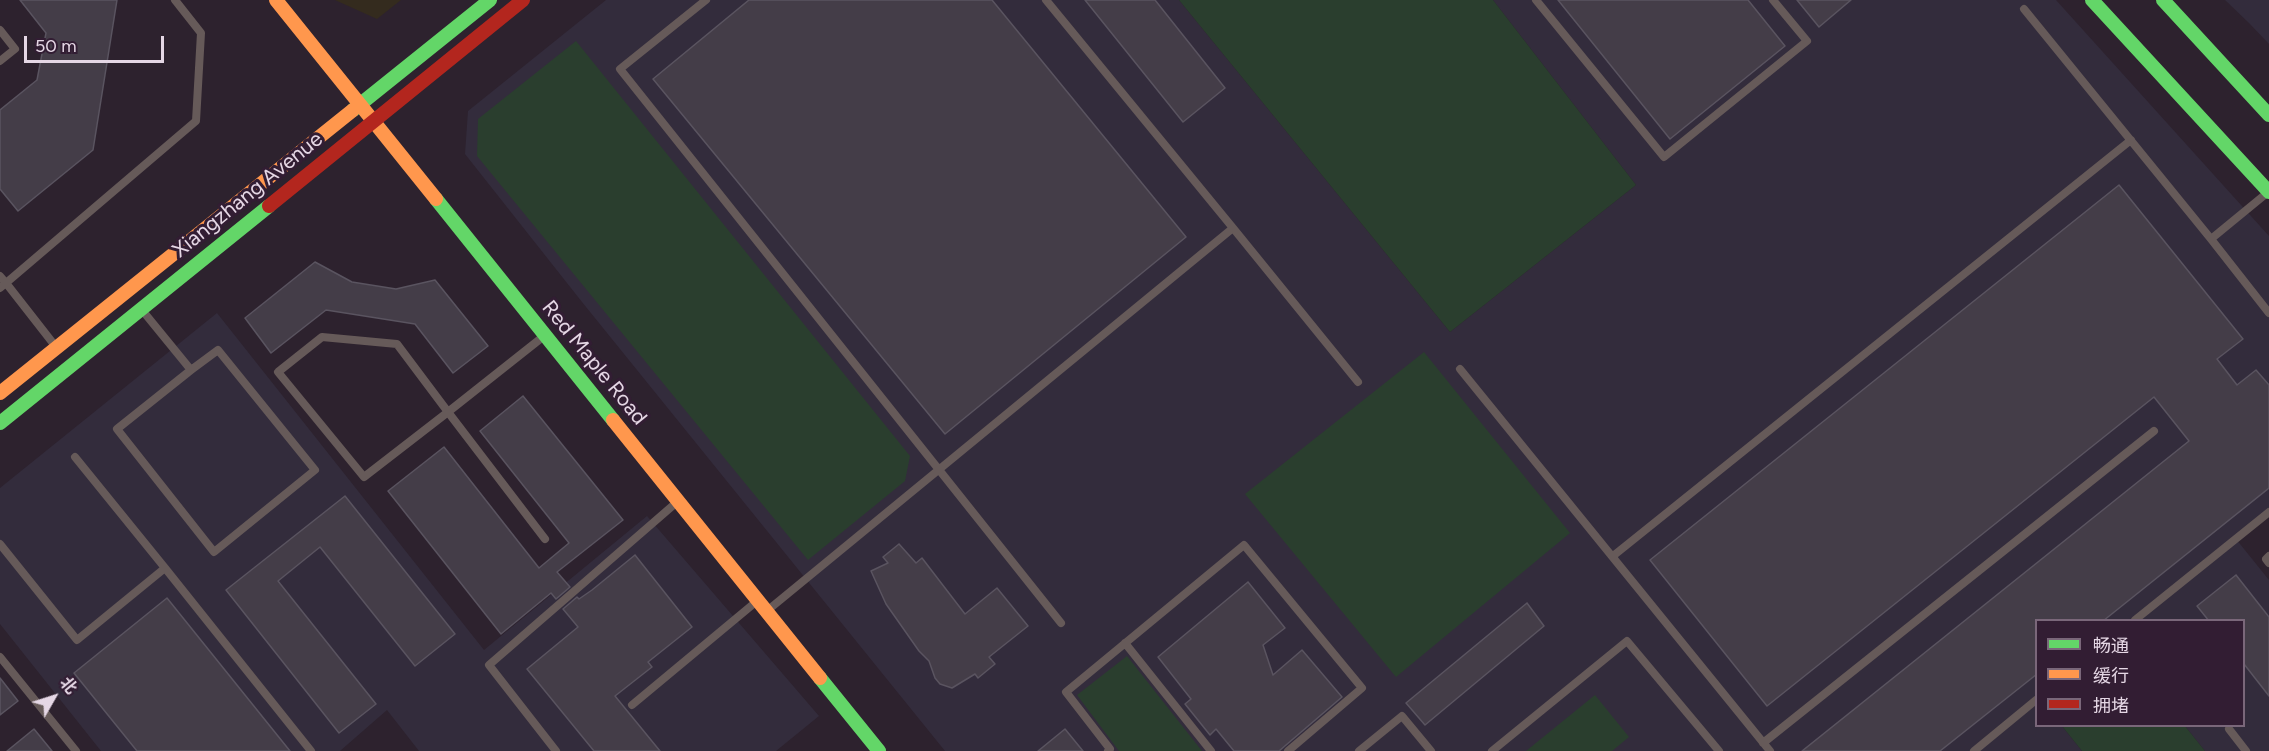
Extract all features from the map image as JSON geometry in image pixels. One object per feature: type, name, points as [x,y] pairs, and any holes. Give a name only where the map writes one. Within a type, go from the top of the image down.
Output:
[{"type":"main road","name":"Red Maple Road","points":[[276,0],[879,751]]},
{"type":"main road","name":"Xiangzhang Avenue","points":[[0,393],[490,0]]},
{"type":"main road","name":"Xiangzhang Avenue","points":[[0,423],[523,0]]},
{"type":"main road","points":[[2092,0],[2269,192]]},
{"type":"main road","points":[[2163,0],[2269,115]]},
{"type":"lane","points":[[3,285],[196,121],[201,33],[175,0]]},
{"type":"lane","points":[[706,0],[620,69],[1061,623]]},
{"type":"lane","points":[[1046,0],[1358,382]]},
{"type":"lane","points":[[1536,0],[1664,157],[1807,41],[1773,0]]},
{"type":"lane","points":[[2024,9],[2269,313]]},
{"type":"lane","points":[[0,30],[15,49],[0,61]]},
{"type":"lane","points":[[1613,556],[2131,140]]},
{"type":"lane","points":[[2211,239],[2269,192]]},
{"type":"lane","points":[[767,611],[1233,228]]},
{"type":"lane","points":[[0,276],[3,285],[57,348]]},
{"type":"lane","points":[[141,309],[191,370]]},
{"type":"lane","points":[[545,336],[448,412],[364,477],[278,372],[322,337],[397,344],[448,412],[545,539]]},
{"type":"lane","points":[[218,350],[315,470],[214,552],[117,429],[191,370],[218,350]]},
{"type":"lane","points":[[1460,369],[1770,751]]},
{"type":"lane","points":[[1763,743],[2154,431]]},
{"type":"lane","points":[[75,457],[311,751]]},
{"type":"lane","points":[[556,751],[489,665],[678,501]]},
{"type":"lane","points":[[2137,619],[2269,512]]},
{"type":"lane","points":[[0,544],[78,640],[165,568]]},
{"type":"lane","points":[[1110,750],[1066,692],[1245,545],[1362,688],[1288,751]]},
{"type":"lane","points":[[2269,556],[2266,559],[2269,563]]},
{"type":"lane","points":[[632,705],[758,600]]},
{"type":"lane","points":[[1492,751],[1627,641],[1719,751]]},
{"type":"lane","points":[[1125,643],[1211,751]]},
{"type":"lane","points":[[0,657],[76,751]]},
{"type":"lane","points":[[1974,751],[2035,702]]},
{"type":"lane","points":[[1359,751],[1402,716],[1431,751]]},
{"type":"lane","points":[[2229,729],[2246,751]]},
{"type":"shaded area","points":[[335,0],[401,0],[377,19]]},
{"type":"shaded area","points":[[606,0],[1179,0],[1450,332],[1636,185],[1493,0],[2056,0],[2269,236],[2269,512],[2236,539],[2269,580],[2269,751],[2205,751],[2186,727],[2245,727],[2245,619],[2035,619],[2035,727],[2063,727],[2082,751],[945,751],[465,154],[468,111]]},
{"type":"shaded area","points":[[2225,0],[2269,0],[2269,44],[2249,23]]},
{"type":"shaded area","points":[[217,313],[484,650],[647,516],[819,716],[776,751],[419,751],[387,710],[340,751],[101,751],[0,624],[0,488]]},
{"type":"green space","points":[[1179,0],[1493,0],[1636,185],[1450,332]]},
{"type":"green space","points":[[576,41],[910,456],[905,481],[808,560],[477,156],[478,119]]},
{"type":"green space","points":[[1424,352],[1570,533],[1396,677],[1245,494]]},
{"type":"green space","points":[[1127,656],[1202,751],[1119,751],[1077,695]]},
{"type":"green space","points":[[1595,695],[1629,737],[1612,751],[1526,751]]},
{"type":"green space","points":[[2063,727],[2186,727],[2205,751],[2082,751]]},
{"type":"building","points":[[20,0],[117,0],[93,150],[18,211],[0,189],[0,110],[37,80],[46,33]]},
{"type":"building","points":[[749,0],[992,0],[1186,237],[945,434],[653,79]]},
{"type":"building","points":[[1085,0],[1155,0],[1225,88],[1183,122]]},
{"type":"building","points":[[1558,0],[1748,0],[1785,46],[1670,139]]},
{"type":"building","points":[[1797,0],[1851,0],[1819,27]]},
{"type":"building","points":[[2119,185],[2243,339],[2217,359],[2237,385],[2256,370],[2269,385],[2269,488],[2105,619],[2035,619],[2035,676],[1940,751],[1802,751],[2189,441],[2154,397],[1767,706],[1650,560]]},
{"type":"building","points":[[315,262],[352,282],[396,289],[435,280],[488,346],[453,373],[415,324],[326,310],[271,353],[245,318]]},
{"type":"building","points":[[523,396],[623,520],[557,572],[570,587],[556,599],[551,593],[501,634],[388,491],[444,447],[539,568],[569,543],[480,431]]},
{"type":"building","points":[[345,496],[455,634],[415,666],[320,547],[278,581],[376,704],[339,733],[226,590]]},
{"type":"building","points":[[899,544],[916,563],[922,558],[965,614],[997,588],[1028,626],[989,657],[995,664],[978,678],[975,674],[952,688],[940,684],[935,678],[929,661],[919,651],[886,604],[871,571],[888,563],[883,557]]},
{"type":"building","points":[[635,555],[692,627],[648,662],[652,667],[615,696],[660,751],[594,751],[527,669],[578,627],[563,609],[577,597],[579,599],[592,590]]},
{"type":"building","points":[[2236,575],[2269,617],[2269,696],[2245,665],[2245,619],[2207,619],[2197,606]]},
{"type":"building","points":[[1248,582],[1285,628],[1263,645],[1273,675],[1302,650],[1342,697],[1279,751],[1234,751],[1216,729],[1210,735],[1185,704],[1191,699],[1158,657]]},
{"type":"building","points":[[167,598],[290,751],[137,751],[74,673]]},
{"type":"building","points":[[1527,603],[1544,626],[1425,725],[1406,703]]},
{"type":"building","points":[[0,678],[18,701],[0,715]]},
{"type":"building","points":[[34,729],[52,751],[7,751]]},
{"type":"building","points":[[1065,729],[1083,751],[1038,751]]},
{"type":"traffic: fast","points":[[353,110],[490,0]]},
{"type":"traffic: fast","points":[[2092,0],[2269,192]]},
{"type":"traffic: fast","points":[[2163,0],[2269,115]]},
{"type":"traffic: fast","points":[[436,199],[613,420]]},
{"type":"traffic: fast","points":[[0,423],[269,206]]},
{"type":"traffic: fast","points":[[820,678],[879,751]]},
{"type":"traffic: slow","points":[[276,0],[436,199]]},
{"type":"traffic: slow","points":[[0,393],[353,110]]},
{"type":"traffic: slow","points":[[613,420],[820,678]]},
{"type":"traffic: jam","points":[[269,206],[523,0]]}]
